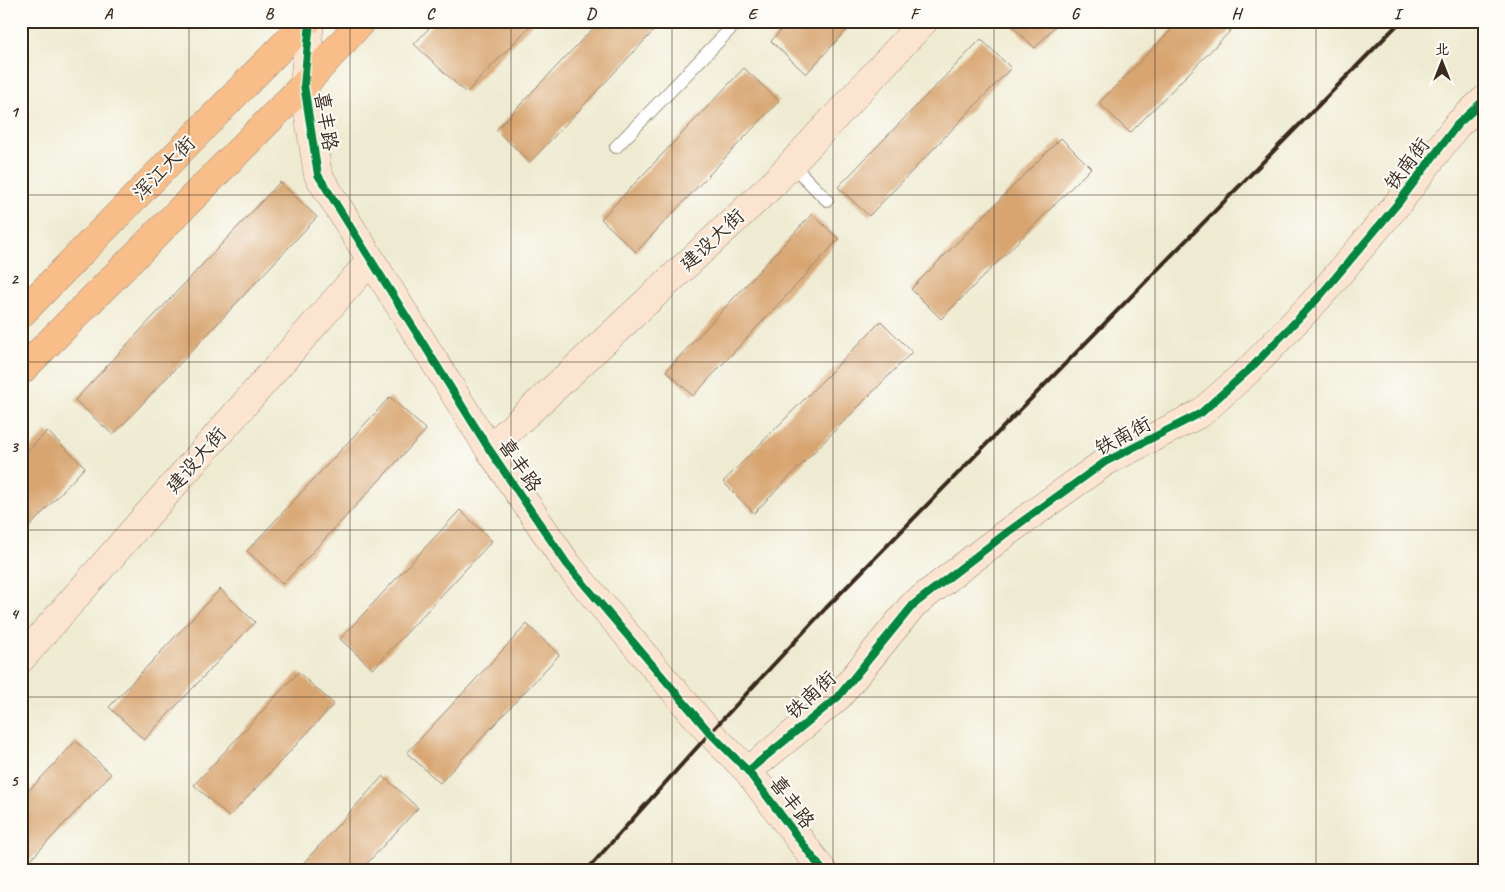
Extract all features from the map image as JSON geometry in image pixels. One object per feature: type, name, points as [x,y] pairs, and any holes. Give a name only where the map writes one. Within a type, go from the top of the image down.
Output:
[{"type":"main road","name":"浑江大街","points":[[21,314],[308,21]]},
{"type":"main road","points":[[21,371],[304,85],[362,21]]},
{"type":"street","name":"喜丰路","points":[[308,21],[304,85],[318,175],[370,261],[489,449],[567,564],[710,733],[748,771],[823,871]]},
{"type":"street","name":"建设大街","points":[[489,449],[765,191],[924,21]]},
{"type":"street","name":"铁南街","points":[[748,771],[838,696],[913,605],[1009,531],[1105,462],[1201,413],[1252,367],[1319,297],[1399,202],[1457,125],[1484,100]]},
{"type":"street","name":"建设大街","points":[[21,659],[370,261]]},
{"type":"lane","points":[[616,147],[738,21]]},
{"type":"lane","points":[[791,164],[827,200]]},
{"type":"building","points":[[436,21],[535,21],[466,93],[414,44]]},
{"type":"building","points":[[600,21],[663,21],[530,162],[496,130]]},
{"type":"building","points":[[789,21],[855,21],[806,74],[771,41]]},
{"type":"building","points":[[1007,21],[1060,21],[1035,48]]},
{"type":"building","points":[[1180,21],[1240,21],[1130,133],[1099,103]]},
{"type":"building","points":[[981,39],[1011,68],[869,216],[838,187]]},
{"type":"building","points":[[744,68],[779,101],[636,252],[601,219]]},
{"type":"building","points":[[1061,138],[1091,168],[941,319],[911,289]]},
{"type":"building","points":[[280,182],[317,217],[113,435],[75,400]]},
{"type":"building","points":[[812,214],[839,239],[693,396],[666,371]]},
{"type":"building","points":[[881,321],[912,352],[754,513],[723,482]]},
{"type":"building","points":[[390,397],[426,430],[283,584],[247,551]]},
{"type":"building","points":[[47,431],[85,467],[21,536],[21,458]]},
{"type":"building","points":[[460,510],[492,541],[373,669],[340,639]]},
{"type":"building","points":[[220,589],[255,622],[144,740],[109,707]]},
{"type":"building","points":[[527,624],[559,655],[440,783],[407,753]]},
{"type":"building","points":[[298,672],[334,704],[229,817],[194,785]]},
{"type":"building","points":[[76,741],[111,774],[21,870],[21,799]]},
{"type":"building","points":[[383,776],[418,808],[360,871],[296,871]]},
{"type":"railway","points":[[586,871],[826,608],[1401,21]]},
{"type":"cycle path","points":[[310,21],[304,85],[318,175],[489,449],[567,564],[710,733],[748,771],[823,871]]},
{"type":"cycle path","points":[[748,771],[838,697],[913,605],[1009,531],[1105,462],[1201,413],[1252,367],[1319,297],[1399,202],[1457,125],[1484,100]]}]
